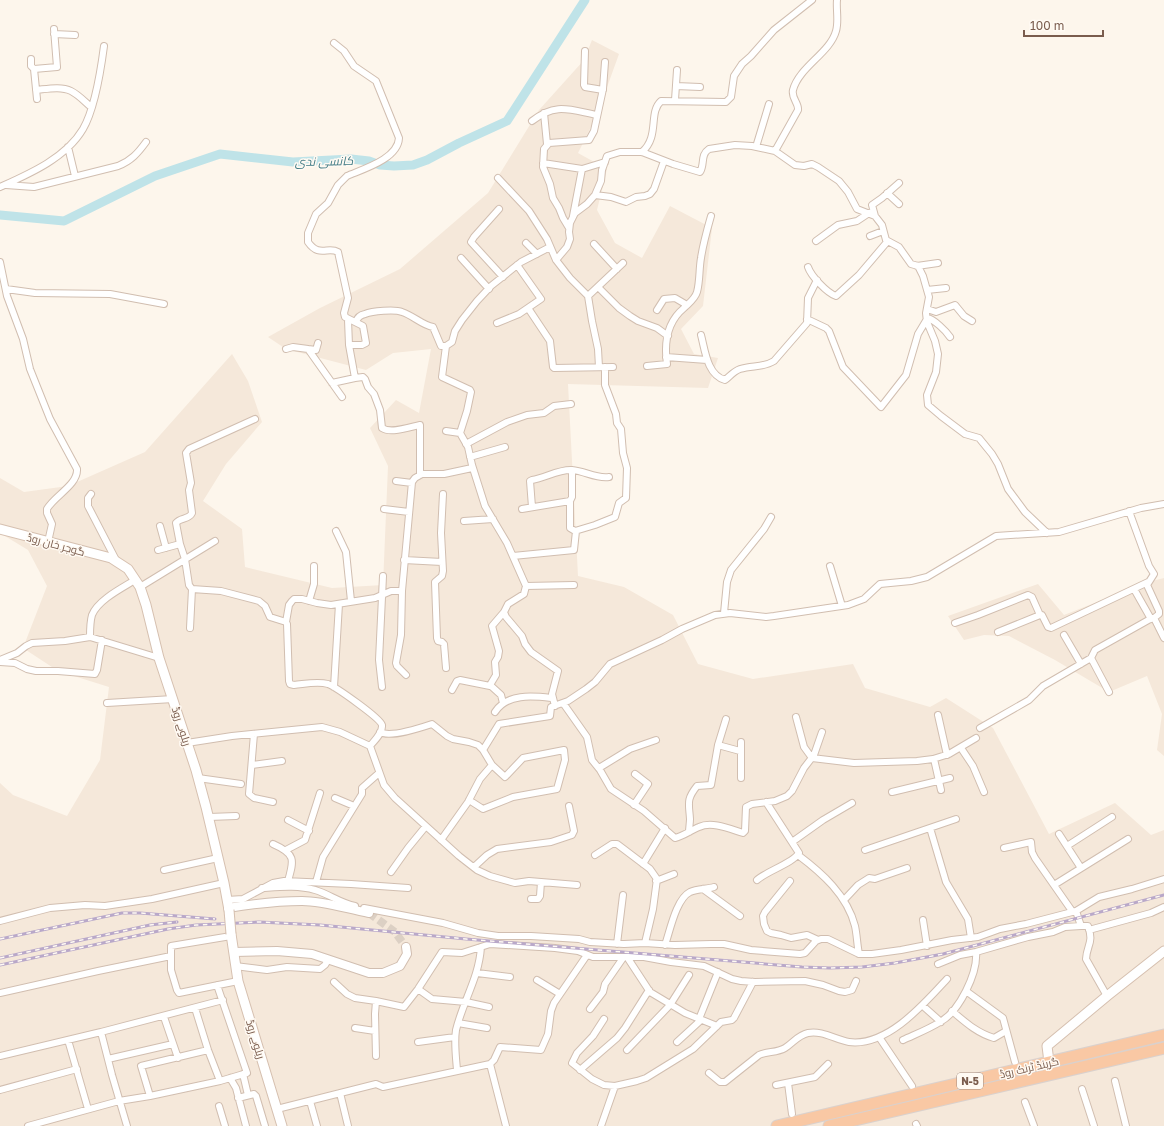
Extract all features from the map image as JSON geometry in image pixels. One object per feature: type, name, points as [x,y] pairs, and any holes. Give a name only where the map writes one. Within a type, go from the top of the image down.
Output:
[{"type":"highway","name":"گرینڈ ٹرنک روڈ","points":[[777,1126],[1164,1035]]},
{"type":"highway","name":"گرینڈ ٹرنک روڈ","points":[[828,1126],[1164,1048]]},
{"type":"main road","name":"گوجر خان روڈ","points":[[0,529],[114,560]]},
{"type":"main road","name":"ریلوے روڈ","points":[[114,560],[128,569],[138,583],[146,605],[172,699],[198,778],[209,817],[224,883],[238,981],[282,1126]]},
{"type":"main road","points":[[1049,1062],[1046,1046],[1106,996],[1164,951]]},
{"type":"street","points":[[642,152],[651,138],[657,104],[663,100],[726,102],[731,97],[734,76],[742,64],[774,30],[812,0]]},
{"type":"street","points":[[775,151],[798,110],[793,96],[793,89],[804,72],[827,46],[836,31],[837,0]]},
{"type":"street","points":[[34,69],[57,67],[54,32],[75,35]]},
{"type":"street","points":[[334,43],[344,51],[354,66],[376,80],[399,138],[399,142],[393,152],[385,159],[347,176],[343,180],[328,203],[316,214],[308,233],[308,242],[314,248],[322,252],[334,250],[338,252],[348,299],[344,315],[348,320],[349,345],[355,378]]},
{"type":"street","points":[[2,186],[47,164],[68,147],[82,130],[91,107],[101,66],[104,46]]},
{"type":"street","points":[[585,51],[584,85],[585,87],[603,90]]},
{"type":"street","points":[[31,59],[31,66],[34,69],[37,99]]},
{"type":"street","points":[[547,144],[552,142],[589,140],[594,131],[603,90],[605,62]]},
{"type":"street","points":[[675,100],[677,70]]},
{"type":"street","points":[[676,86],[700,87]]},
{"type":"street","points":[[36,90],[56,89],[70,91],[91,107]]},
{"type":"street","points":[[756,147],[769,104]]},
{"type":"street","points":[[532,121],[544,112],[558,108],[597,115]]},
{"type":"street","points":[[544,112],[547,144],[544,149],[544,169],[550,184],[553,198],[570,228]]},
{"type":"street","points":[[2,186],[34,187],[125,163],[135,156],[146,142]]},
{"type":"street","points":[[573,218],[575,214],[595,195],[601,182],[607,156],[612,153],[626,151],[642,152],[664,161],[700,172],[702,169],[703,156],[709,149],[748,145],[775,151],[795,165],[804,166],[812,164],[818,167],[839,182],[848,192],[857,209],[872,215],[882,225],[885,238],[888,242],[899,247],[911,264],[917,266],[938,263]]},
{"type":"street","points":[[68,147],[75,176]]},
{"type":"street","points":[[595,195],[611,196],[626,202],[636,197],[650,194],[654,189],[664,161]]},
{"type":"street","points":[[543,163],[582,169],[605,162]]},
{"type":"street","points":[[556,260],[567,247],[570,239],[570,228],[582,169]]},
{"type":"street","points":[[498,178],[529,211],[547,239],[556,260],[570,278],[588,296],[605,385],[621,429],[623,453],[627,468],[626,499],[619,503],[615,517],[576,531],[573,531],[570,528],[572,470]]},
{"type":"street","points":[[872,215],[872,204],[899,183]]},
{"type":"street","points":[[887,193],[899,204]]},
{"type":"street","points":[[499,209],[474,236],[471,242],[503,277]]},
{"type":"street","points":[[816,241],[838,225],[852,223],[872,215]]},
{"type":"street","points":[[647,366],[666,364],[668,329],[672,321],[694,298],[697,292],[702,247],[710,216]]},
{"type":"street","points":[[870,236],[883,231]]},
{"type":"street","points":[[808,267],[817,280],[831,294],[836,296],[859,275],[888,242]]},
{"type":"street","points":[[526,243],[537,254]]},
{"type":"street","points":[[594,244],[617,269]]},
{"type":"street","points":[[356,322],[358,318],[366,313],[402,312],[420,320],[425,326],[433,327],[441,346],[446,346],[452,342],[462,320],[477,300],[489,288],[517,265],[550,247]]},
{"type":"street","points":[[461,258],[489,288]]},
{"type":"street","points":[[0,262],[13,316],[23,339],[30,369],[50,418],[77,469],[77,476],[47,509],[52,524],[48,542]]},
{"type":"street","points":[[588,296],[623,263]]},
{"type":"street","points":[[497,323],[519,314],[541,299],[517,265]]},
{"type":"street","points":[[917,266],[923,276],[927,290],[928,326],[935,341],[938,354],[936,372],[927,395],[928,405],[965,434],[979,438],[998,464],[1008,489],[1025,512],[1047,533]]},
{"type":"street","points":[[701,335],[707,360],[715,375],[725,380],[735,371],[767,365],[774,361],[807,323],[808,298],[817,280]]},
{"type":"street","points":[[598,287],[619,308],[630,316],[638,321],[657,328],[668,336]]},
{"type":"street","points":[[927,290],[946,288]]},
{"type":"street","points":[[6,289],[35,293],[110,294],[164,304]]},
{"type":"street","points":[[657,310],[664,299],[675,298],[687,305]]},
{"type":"street","points":[[927,309],[936,312],[945,310],[955,305],[964,316],[972,321]]},
{"type":"street","points":[[528,308],[550,341],[554,368],[613,367]]},
{"type":"street","points":[[807,319],[829,331],[843,367],[881,407],[906,375],[918,334],[927,318]]},
{"type":"street","points":[[927,318],[932,319],[946,331],[950,337]]},
{"type":"street","points":[[348,320],[356,322],[364,327],[366,343],[362,345],[349,345]]},
{"type":"street","points":[[286,348],[293,347],[316,350],[318,343]]},
{"type":"street","points":[[446,346],[445,360],[441,375],[442,377],[472,392],[460,433],[466,444],[472,468],[485,506],[504,538],[526,586],[524,594],[508,604],[504,612],[492,626],[499,651],[495,662],[496,675],[490,686]]},
{"type":"street","points":[[308,349],[342,397]]},
{"type":"street","points":[[666,357],[707,360]]},
{"type":"street","points":[[332,383],[362,377],[365,379],[368,387],[374,394],[380,410],[383,429],[402,430],[420,425],[420,475]]},
{"type":"street","points":[[466,444],[507,422],[527,415],[544,413],[554,406],[571,404]]},
{"type":"street","points":[[190,628],[192,589],[189,584],[185,559],[180,544],[177,521],[190,517],[192,513],[189,490],[191,483],[186,453],[189,449],[255,419]]},
{"type":"street","points":[[446,431],[460,433]]},
{"type":"street","points":[[470,457],[505,447]]},
{"type":"street","points":[[406,675],[396,663],[401,635],[404,560],[412,483],[415,478],[422,474],[444,474],[472,468]]},
{"type":"street","points":[[532,507],[531,481],[563,471],[572,470],[597,476],[609,477]]},
{"type":"street","points":[[396,481],[412,483]]},
{"type":"street","points":[[91,494],[88,498],[88,506],[114,560]]},
{"type":"street","points":[[443,494],[441,533],[442,576],[435,582],[434,591],[436,638],[444,644],[446,668]]},
{"type":"street","points":[[522,509],[570,501]]},
{"type":"street","points":[[483,750],[500,724],[550,716],[551,707],[563,703],[591,686],[610,664],[682,629],[715,615],[724,613],[771,617],[842,606],[864,599],[880,584],[911,581],[932,575],[996,536],[1047,533],[1084,525],[1129,511],[1164,504]]},
{"type":"street","points":[[384,509],[409,512]]},
{"type":"street","points":[[955,623],[1028,595],[1032,597],[1040,615],[1042,615],[1048,627],[1051,628],[1148,582],[1154,577],[1154,574],[1129,511]]},
{"type":"street","points":[[724,613],[727,582],[731,570],[764,529],[771,517]]},
{"type":"street","points":[[464,521],[493,519]]},
{"type":"street","points":[[160,526],[166,548]]},
{"type":"street","points":[[336,531],[346,552],[351,601]]},
{"type":"street","points":[[512,556],[574,550],[576,531]]},
{"type":"street","points":[[90,637],[90,622],[96,609],[115,593],[185,559],[215,541]]},
{"type":"street","points":[[158,550],[180,544]]},
{"type":"street","points":[[404,560],[442,562]]},
{"type":"street","points":[[309,601],[314,584],[314,566]]},
{"type":"street","points":[[830,566],[842,606]]},
{"type":"street","points":[[382,687],[379,660],[383,576]]},
{"type":"street","points":[[980,728],[1029,700],[1043,686],[1091,658],[1095,650],[1158,615],[1159,611],[1147,585],[1148,582]]},
{"type":"street","points":[[526,586],[574,585]]},
{"type":"street","points":[[192,589],[221,591],[259,601],[265,606],[268,616],[286,622]]},
{"type":"street","points":[[1134,589],[1164,638]]},
{"type":"street","points":[[370,746],[380,732],[382,726],[378,719],[328,684],[290,684],[286,622],[292,601],[298,599],[331,605],[375,598],[391,591],[402,591]]},
{"type":"street","points":[[334,687],[339,604]]},
{"type":"street","points":[[504,612],[506,617],[522,636],[525,644],[531,652],[558,671],[552,691],[552,698],[555,706]]},
{"type":"street","points":[[998,632],[1040,615]]},
{"type":"street","points":[[1064,635],[1081,664]]},
{"type":"street","points":[[0,661],[17,653],[32,643],[65,641],[90,637],[160,658]]},
{"type":"street","points":[[0,661],[15,663],[27,669],[36,671],[94,674],[97,670],[102,640]]},
{"type":"street","points":[[1091,658],[1109,692]]},
{"type":"street","points":[[452,690],[457,681],[460,680],[490,686],[501,695],[503,703]]},
{"type":"street","points":[[495,712],[503,703],[516,699],[532,696],[552,698]]},
{"type":"street","points":[[107,703],[172,699]]},
{"type":"street","points":[[563,703],[587,737],[592,760],[599,768],[611,789],[665,828],[675,838],[699,826],[708,825],[720,826],[743,833],[745,832],[746,807],[752,804],[780,799],[787,796],[792,791],[804,768],[818,748],[822,732]]},
{"type":"street","points":[[938,716],[946,755]]},
{"type":"street","points":[[796,717],[801,741],[812,758],[854,763],[917,761],[934,758],[946,755],[961,748],[976,738]]},
{"type":"street","points":[[689,832],[690,818],[688,809],[690,798],[697,786],[711,784],[718,745],[726,719]]},
{"type":"street","points":[[380,732],[384,735],[394,734],[432,724],[446,736],[473,743],[483,750],[492,765],[505,777],[523,758],[564,750],[565,760],[558,788],[555,790],[513,797],[483,809],[469,800]]},
{"type":"street","points":[[187,743],[322,727],[340,732],[370,746],[384,786],[394,798],[474,867],[490,876],[515,883],[526,880],[577,885]]},
{"type":"street","points":[[254,734],[250,795],[254,798],[273,802]]},
{"type":"street","points":[[599,768],[630,749],[656,740]]},
{"type":"street","points":[[741,742],[741,778]]},
{"type":"street","points":[[718,745],[740,751]]},
{"type":"street","points":[[961,748],[973,766],[984,792]]},
{"type":"street","points":[[934,758],[941,790]]},
{"type":"street","points":[[252,765],[282,761]]},
{"type":"street","points":[[441,840],[469,800],[480,779],[492,765]]},
{"type":"street","points":[[316,882],[323,857],[362,794],[362,788],[379,773]]},
{"type":"street","points":[[634,805],[648,784],[635,774]]},
{"type":"street","points":[[198,778],[241,784]]},
{"type":"street","points":[[892,792],[950,778]]},
{"type":"street","points":[[286,850],[304,842],[309,831],[320,793]]},
{"type":"street","points":[[335,798],[354,806]]},
{"type":"street","points":[[766,802],[799,853],[798,855],[826,878],[844,900],[855,925],[859,954]]},
{"type":"street","points":[[792,842],[822,820],[852,803]]},
{"type":"street","points":[[474,867],[487,855],[497,849],[551,842],[572,834],[574,831],[570,806]]},
{"type":"street","points":[[209,817],[236,816]]},
{"type":"street","points":[[1067,846],[1112,817]]},
{"type":"street","points":[[865,850],[956,819]]},
{"type":"street","points":[[288,820],[309,831]]},
{"type":"street","points":[[391,872],[426,826]]},
{"type":"street","points":[[643,864],[665,828]]},
{"type":"street","points":[[930,828],[946,882],[968,919],[971,938]]},
{"type":"street","points":[[1059,834],[1081,868]]},
{"type":"street","points":[[1054,885],[1128,839]]},
{"type":"street","points":[[1004,848],[1031,842],[1034,858],[1074,911],[1081,926]]},
{"type":"street","points":[[273,844],[286,850],[291,856],[292,863],[288,881]]},
{"type":"street","points":[[595,855],[612,844],[617,844],[652,871],[657,879],[653,909],[645,944]]},
{"type":"street","points":[[757,880],[762,875],[792,860],[798,855]]},
{"type":"street","points":[[164,870],[218,858]]},
{"type":"street","points":[[844,900],[858,885],[869,878],[875,879],[908,868]]},
{"type":"street","points":[[656,881],[674,874]]},
{"type":"street","points":[[262,888],[307,888],[329,895],[352,906],[443,923],[478,933],[498,936],[531,936],[579,939],[590,942],[617,944],[724,944],[751,950],[800,954],[805,953],[821,938],[828,939],[859,954],[872,954],[978,937],[1000,929],[1026,924],[1074,911],[1099,897],[1132,890],[1164,879]]},
{"type":"street","points":[[228,906],[273,883],[288,881],[408,888]]},
{"type":"street","points":[[790,881],[765,912],[763,916],[765,929],[771,933],[791,938],[808,935],[818,940]]},
{"type":"street","points":[[531,899],[538,899],[540,896],[541,882]]},
{"type":"street","points":[[0,921],[50,908],[86,905],[105,906],[152,899],[224,883]]},
{"type":"street","points":[[665,945],[680,903],[687,894],[714,887]]},
{"type":"street","points":[[703,890],[740,916]]},
{"type":"street","points":[[617,944],[624,895]]},
{"type":"street","points":[[228,906],[303,901],[369,913]]},
{"type":"street","points":[[1089,930],[1151,913],[1164,907]]},
{"type":"street","points":[[923,920],[927,946]]},
{"type":"street","points":[[938,964],[957,956],[1028,937],[1065,928],[1088,926],[1091,941],[1086,953],[1086,959],[1106,996]]},
{"type":"street","points":[[231,935],[171,946],[171,970],[176,990],[179,993],[238,981]]},
{"type":"street","points":[[334,982],[347,994],[355,998],[376,1000],[404,1007],[418,990],[442,952],[462,953],[487,945],[497,944],[578,951],[593,957],[644,957],[675,963],[704,966],[732,979],[753,982],[805,981],[845,992],[852,990],[856,981]]},
{"type":"street","points":[[234,952],[278,951],[312,954],[369,973],[383,973],[400,966],[407,954],[406,947]]},
{"type":"street","points":[[457,1070],[455,1037],[458,1023],[477,973],[481,947]]},
{"type":"street","points":[[903,1040],[941,1022],[952,1011],[966,991],[976,964],[976,952]]},
{"type":"street","points":[[276,1109],[376,1084],[383,1087],[490,1064],[494,1060],[500,1047],[541,1050],[548,1034],[551,1011],[560,994],[587,955]]},
{"type":"street","points":[[0,993],[171,956]]},
{"type":"street","points":[[625,957],[648,990],[685,1013],[717,1026]]},
{"type":"street","points":[[590,1009],[603,992],[605,984],[625,957]]},
{"type":"street","points":[[235,966],[267,970],[287,967],[320,969],[325,966],[328,960]]},
{"type":"street","points":[[678,1042],[700,1019],[718,972]]},
{"type":"street","points":[[477,973],[510,977]]},
{"type":"street","points":[[627,1050],[670,1005],[689,975]]},
{"type":"street","points":[[709,1073],[720,1082],[725,1082],[762,1053],[779,1051],[800,1036],[808,1033],[822,1034],[849,1042],[865,1041],[879,1037],[901,1023],[923,1006],[947,979]]},
{"type":"street","points":[[537,980],[560,994]]},
{"type":"street","points":[[604,1019],[593,1036],[577,1053],[572,1063],[599,1083],[616,1086],[646,1078],[693,1048],[721,1022],[732,1020],[737,1016],[753,982]]},
{"type":"street","points":[[28,1126],[120,1102],[220,1081],[247,1072],[217,985]]},
{"type":"street","points":[[418,990],[432,999],[466,1002],[489,1007]]},
{"type":"street","points":[[580,1070],[617,1038],[625,1028],[648,990]]},
{"type":"street","points":[[966,991],[1002,1017],[1015,1062]]},
{"type":"street","points":[[0,1056],[164,1017],[223,1000]]},
{"type":"street","points":[[376,1000],[376,1056]]},
{"type":"street","points":[[923,1006],[941,1022]]},
{"type":"street","points":[[195,1008],[208,1050],[220,1081]]},
{"type":"street","points":[[952,1011],[974,1029],[986,1036],[994,1038],[1006,1031]]},
{"type":"street","points":[[164,1017],[178,1058]]},
{"type":"street","points":[[458,1023],[487,1028]]},
{"type":"street","points":[[355,1028],[375,1031]]},
{"type":"street","points":[[101,1032],[127,1126]]},
{"type":"street","points":[[418,1042],[455,1037]]},
{"type":"street","points":[[879,1037],[912,1086]]},
{"type":"street","points":[[68,1040],[88,1110]]},
{"type":"street","points":[[108,1059],[173,1044]]},
{"type":"street","points":[[141,1066],[208,1050]]},
{"type":"street","points":[[138,1053],[150,1096]]},
{"type":"street","points":[[490,1064],[506,1126]]},
{"type":"street","points":[[776,1085],[815,1077],[828,1064]]},
{"type":"street","points":[[0,1090],[77,1069]]},
{"type":"street","points":[[242,1074],[248,1095]]},
{"type":"street","points":[[230,1078],[236,1088],[246,1126]]},
{"type":"street","points":[[788,1082],[792,1114]]},
{"type":"street","points":[[1115,1082],[1126,1126]]},
{"type":"street","points":[[601,1126],[616,1086]]},
{"type":"street","points":[[1082,1089],[1094,1126]]},
{"type":"street","points":[[340,1093],[348,1126]]},
{"type":"street","points":[[238,1098],[254,1094],[256,1096],[265,1126]]},
{"type":"street","points":[[310,1101],[317,1126]]},
{"type":"street","points":[[1024,1102],[1034,1126]]},
{"type":"street","points":[[219,1106],[225,1126]]},
{"type":"shaded area","points":[[592,40],[619,54],[597,115],[578,153],[607,169],[597,210],[615,243],[642,258],[670,206],[712,228],[703,306],[681,329],[694,354],[718,358],[708,388],[568,384],[578,576],[624,587],[673,615],[698,664],[753,679],[853,664],[865,688],[930,707],[946,698],[993,728],[1049,834],[1115,803],[1151,835],[1164,830],[1164,1126],[0,1126],[0,783],[13,795],[67,816],[100,760],[109,687],[58,671],[23,648],[47,586],[28,550],[0,533],[0,478],[24,492],[68,486],[145,452],[232,354],[248,381],[262,422],[226,464],[203,501],[242,529],[245,567],[332,588],[383,585],[388,466],[370,428],[396,400],[419,413],[431,349],[393,353],[366,370],[286,349],[268,337],[320,308],[400,269],[488,193],[539,110],[584,60]]},
{"type":"shaded area","points":[[1164,578],[1164,756],[1157,750],[1162,714],[1147,676],[1109,692],[1055,660],[1009,636],[984,635],[964,640],[948,616],[1038,584],[1064,615],[1148,582]]},
{"type":"waterway","name":"کانسی ندی","points":[[0,215],[64,221],[155,176],[220,154],[293,162],[351,159],[369,161],[380,165],[394,166],[413,165],[427,160],[459,143],[507,121],[585,0]]},
{"type":"tunnel","points":[[369,913],[395,932],[406,947]]},
{"type":"railway","points":[[0,965],[168,929],[196,925],[259,922],[320,925],[466,939],[802,967],[862,967],[895,963],[943,954],[1164,895]]},
{"type":"railway","points":[[0,939],[122,913],[215,919]]},
{"type":"railway","points":[[0,958],[150,925],[177,922]]}]
